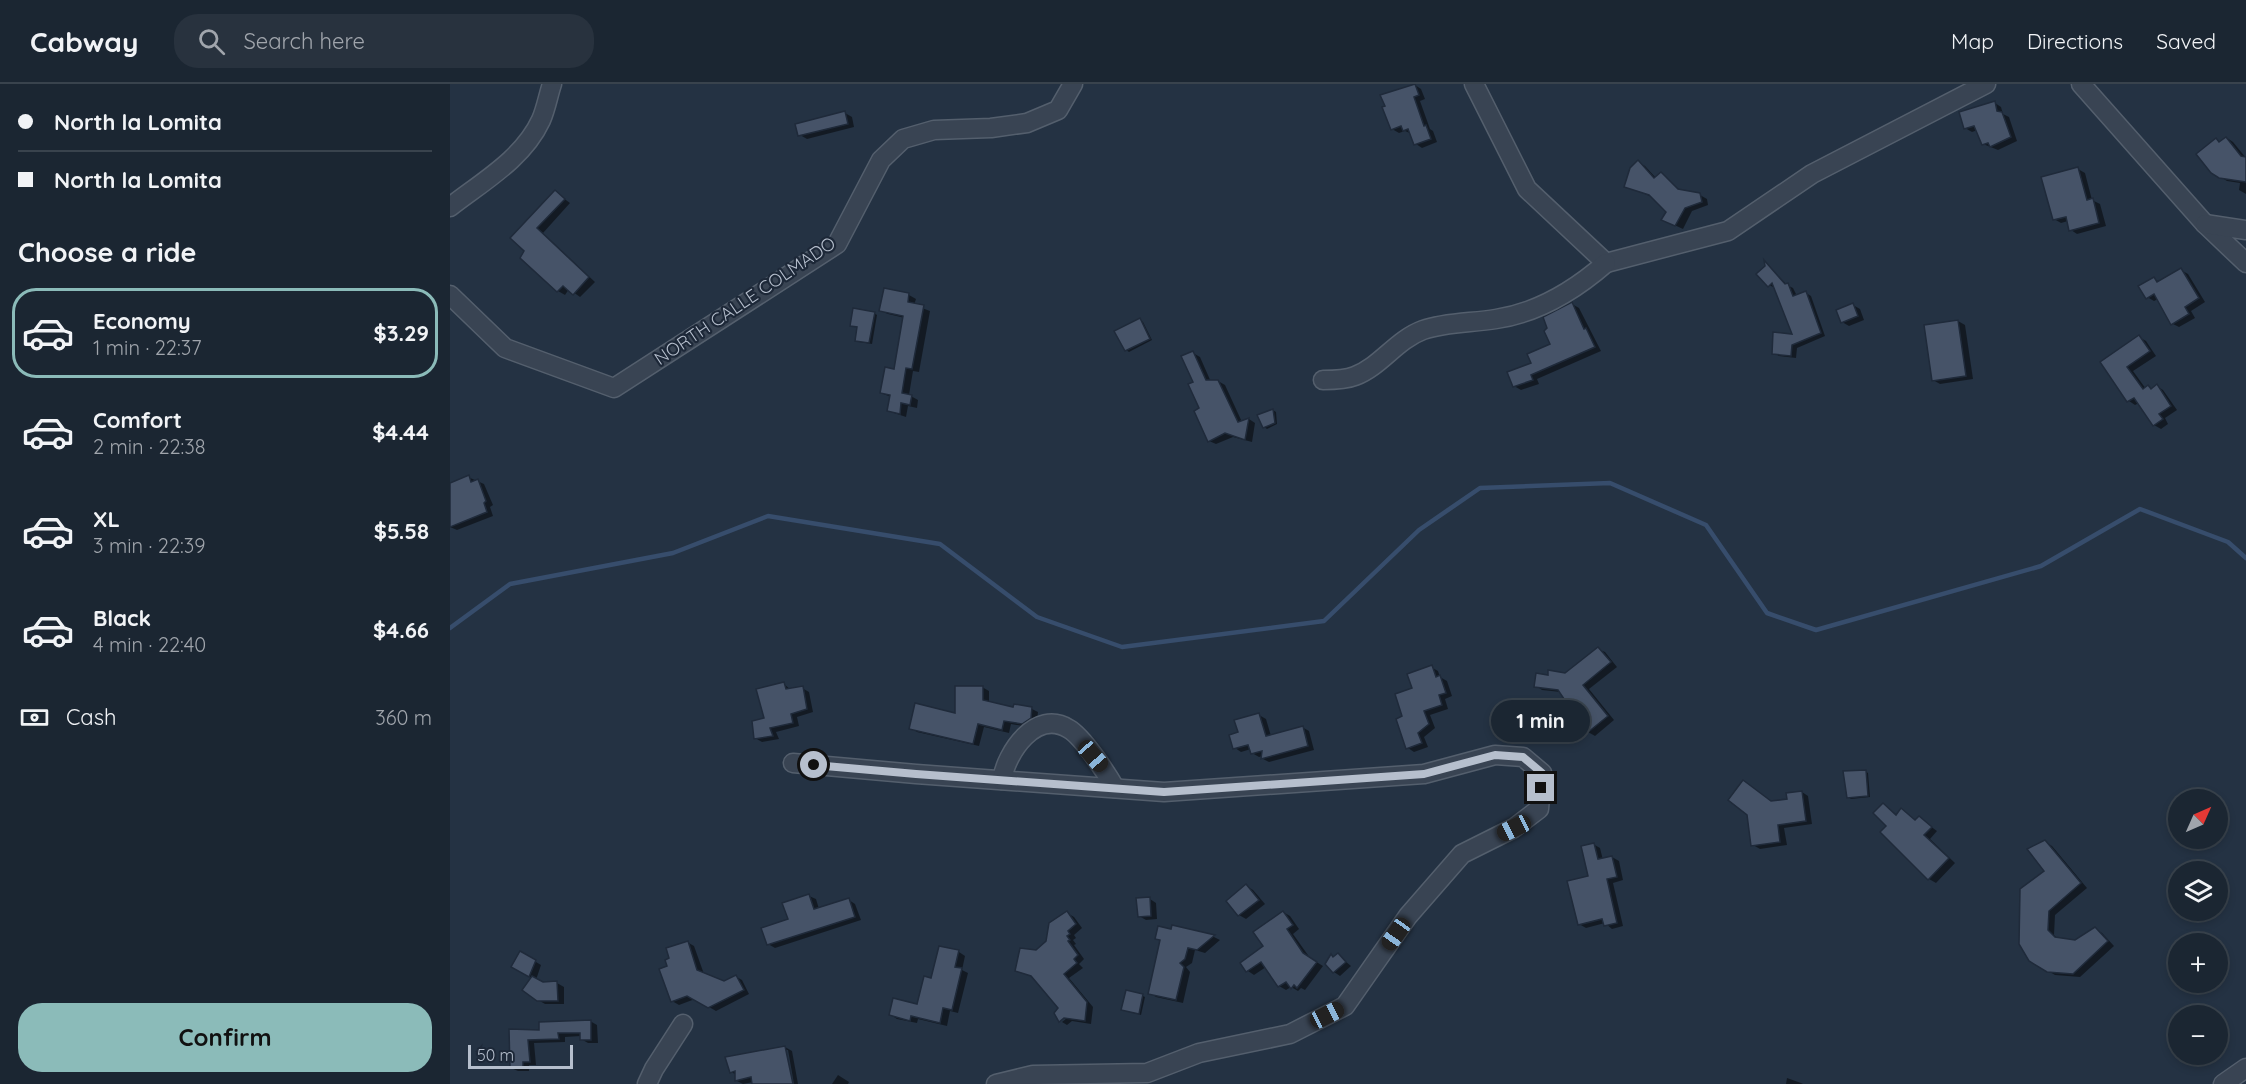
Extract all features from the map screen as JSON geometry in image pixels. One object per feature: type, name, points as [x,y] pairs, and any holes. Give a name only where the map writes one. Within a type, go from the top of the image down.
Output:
[{"type":"street","points":[[450,207],[513,159],[525,145],[541,120],[552,84]]},
{"type":"street","name":"NORTH CALLE COLMADO","points":[[450,296],[505,348],[614,388],[837,244],[882,160],[903,139],[934,130],[991,128],[1027,123],[1058,110],[1073,84]]},
{"type":"street","points":[[1474,84],[1527,189],[1605,263]]},
{"type":"street","points":[[1323,380],[1353,377],[1366,370],[1404,339],[1424,330],[1447,324],[1498,319],[1539,306],[1584,281],[1605,263],[1728,231],[1812,174],[1986,84]]},
{"type":"street","points":[[2081,84],[2205,224],[2246,263]]},
{"type":"street","points":[[2205,224],[2246,230]]},
{"type":"street","points":[[1002,780],[1004,768],[1013,750],[1025,735],[1040,727],[1054,724],[1070,729],[1104,768],[1115,788]]},
{"type":"street","points":[[793,763],[1164,792],[1424,774],[1495,755],[1523,757],[1542,773],[1539,809],[1514,828],[1462,854],[1408,916],[1346,1006],[1290,1034],[1199,1053],[1147,1073],[1033,1075],[996,1084]]},
{"type":"street","points":[[647,1084],[683,1024]]},
{"type":"street","points":[[2223,1084],[2246,1068]]},
{"type":"building","points":[[1415,84],[1419,95],[1414,97],[1431,139],[1414,145],[1408,129],[1403,131],[1401,126],[1391,130],[1380,95]]},
{"type":"building","points":[[1995,101],[1997,111],[2002,112],[2011,137],[1990,147],[1988,143],[1982,145],[1974,126],[1964,129],[1959,112]]},
{"type":"building","points":[[845,111],[848,124],[798,136],[795,124]]},
{"type":"building","points":[[2226,137],[2241,156],[2246,157],[2246,182],[2219,178],[2211,173],[2196,154],[2216,138],[2219,142]]},
{"type":"building","points":[[1638,160],[1654,178],[1661,172],[1678,189],[1700,193],[1702,202],[1685,208],[1675,226],[1661,220],[1666,212],[1649,195],[1624,187],[1630,168]]},
{"type":"building","points":[[2078,167],[2087,200],[2093,198],[2099,223],[2069,231],[2066,217],[2053,220],[2041,177]]},
{"type":"building","points":[[555,190],[565,199],[537,228],[589,277],[573,295],[563,286],[557,292],[520,258],[524,251],[510,238]]},
{"type":"building","points":[[1764,260],[1785,284],[1788,283],[1793,296],[1806,291],[1821,333],[1792,345],[1791,356],[1772,354],[1773,332],[1792,334],[1772,283],[1768,287],[1756,274],[1765,266]]},
{"type":"building","points":[[2181,268],[2199,298],[2185,307],[2189,314],[2171,325],[2154,294],[2146,299],[2138,286],[2154,277],[2157,282]]},
{"type":"building","points":[[884,288],[909,293],[908,302],[924,305],[912,369],[906,368],[902,393],[912,395],[910,405],[901,403],[900,414],[887,411],[890,395],[880,393],[885,367],[894,369],[903,316],[879,311]]},
{"type":"building","points":[[1572,302],[1595,347],[1531,375],[1533,380],[1513,387],[1507,372],[1531,363],[1527,354],[1550,344],[1544,331],[1547,328],[1543,317]]},
{"type":"building","points":[[1853,303],[1858,316],[1841,323],[1836,310]]},
{"type":"building","points":[[853,308],[875,312],[869,343],[855,341],[857,327],[850,326]]},
{"type":"building","points":[[1140,318],[1150,339],[1125,351],[1114,331]]},
{"type":"building","points":[[1958,320],[1966,376],[1932,381],[1924,325]]},
{"type":"building","points":[[2139,335],[2150,351],[2127,367],[2143,389],[2148,385],[2151,389],[2157,384],[2171,406],[2159,414],[2163,419],[2153,426],[2134,398],[2127,402],[2100,362]]},
{"type":"building","points":[[1193,351],[1206,380],[1218,380],[1238,422],[1249,418],[1245,440],[1225,433],[1208,442],[1194,411],[1199,408],[1188,384],[1193,382],[1181,356]]},
{"type":"building","points":[[1273,409],[1275,423],[1263,428],[1257,415]]},
{"type":"building","points":[[469,475],[471,482],[478,479],[486,501],[484,503],[487,512],[450,527],[450,483]]},
{"type":"building","points":[[1598,647],[1611,662],[1583,685],[1608,716],[1587,733],[1558,690],[1534,687],[1536,673],[1548,675],[1548,670],[1565,673]]},
{"type":"building","points":[[1432,665],[1436,677],[1440,675],[1446,693],[1439,695],[1442,705],[1424,711],[1429,724],[1418,733],[1422,743],[1406,749],[1396,719],[1402,716],[1395,694],[1412,688],[1407,674]]},
{"type":"building","points":[[784,682],[786,689],[803,686],[807,709],[791,714],[793,723],[770,728],[773,736],[754,739],[752,721],[764,718],[756,689]]},
{"type":"building","points":[[955,686],[983,686],[983,700],[1013,707],[1014,704],[1032,707],[1031,718],[1022,724],[1004,721],[1002,730],[978,724],[973,744],[909,729],[915,703],[955,713]]},
{"type":"building","points":[[1259,713],[1266,736],[1303,726],[1308,746],[1261,759],[1262,751],[1251,754],[1248,745],[1233,749],[1229,735],[1238,732],[1234,720]]},
{"type":"building","points":[[1866,770],[1868,796],[1847,798],[1843,771]]},
{"type":"building","points":[[1743,780],[1771,801],[1787,799],[1786,793],[1802,791],[1806,821],[1778,825],[1780,842],[1751,846],[1747,815],[1728,800]]},
{"type":"building","points":[[1883,803],[1896,815],[1901,808],[1915,820],[1919,816],[1932,827],[1924,835],[1949,858],[1928,880],[1880,832],[1886,826],[1873,813]]},
{"type":"building","points":[[2045,840],[2081,883],[2049,911],[2048,930],[2055,937],[2075,940],[2095,927],[2108,941],[2073,974],[2047,972],[2029,961],[2019,944],[2020,889],[2044,871],[2027,849]]},
{"type":"building","points":[[1594,843],[1598,859],[1612,856],[1617,877],[1607,879],[1617,923],[1604,926],[1602,919],[1578,925],[1567,881],[1588,876],[1581,846]]},
{"type":"building","points":[[1246,884],[1259,900],[1238,916],[1226,901]]},
{"type":"building","points":[[809,894],[814,909],[849,898],[855,917],[767,945],[761,928],[788,919],[782,903]]},
{"type":"building","points":[[1150,897],[1151,916],[1138,917],[1136,898]]},
{"type":"building","points":[[1067,911],[1076,924],[1068,931],[1070,934],[1067,936],[1070,940],[1068,941],[1078,955],[1074,959],[1077,963],[1064,974],[1087,1002],[1085,1021],[1064,1018],[1059,1022],[1054,1013],[1058,1008],[1031,976],[1015,971],[1020,948],[1036,950],[1046,941],[1049,923]]},
{"type":"building","points":[[1283,911],[1293,925],[1287,929],[1303,953],[1317,962],[1297,988],[1294,985],[1291,989],[1286,982],[1278,987],[1261,962],[1246,972],[1240,963],[1263,946],[1253,932]]},
{"type":"building","points":[[1172,925],[1215,935],[1197,950],[1188,948],[1185,959],[1180,963],[1184,967],[1176,1000],[1148,994],[1160,940],[1155,939],[1158,926],[1171,929]]},
{"type":"building","points":[[688,941],[697,970],[724,981],[736,975],[744,990],[708,1008],[687,996],[671,1002],[659,969],[667,966],[665,960],[669,958],[666,948]]},
{"type":"building","points":[[939,946],[959,950],[955,967],[962,968],[952,1010],[943,1008],[940,1023],[911,1016],[910,1021],[889,1015],[893,998],[917,1004],[924,976],[931,978]]},
{"type":"building","points":[[520,951],[536,960],[529,977],[511,967]]},
{"type":"building","points":[[1338,953],[1346,962],[1333,973],[1325,964],[1331,954],[1333,957]]},
{"type":"building","points":[[532,976],[543,982],[557,981],[558,1001],[537,1001],[522,990]]},
{"type":"building","points":[[1126,990],[1143,994],[1139,1014],[1121,1010]]},
{"type":"building","points":[[591,1020],[591,1040],[580,1040],[580,1033],[558,1033],[559,1039],[528,1040],[530,1062],[523,1062],[523,1068],[510,1068],[509,1029],[539,1030],[539,1022]]},
{"type":"building","points":[[785,1046],[793,1084],[752,1084],[751,1077],[735,1081],[735,1071],[730,1073],[725,1057]]},
{"type":"waterway","points":[[450,628],[510,584],[673,553],[768,516],[940,544],[1037,617],[1122,647],[1324,621],[1419,530],[1480,488],[1610,483],[1706,525],[1767,613],[1816,630],[2041,566],[2140,509],[2228,542],[2246,558]]},
{"type":"route","points":[[814,765],[1164,792],[1424,774],[1495,755],[1523,757],[1542,773],[1541,788]]}]
